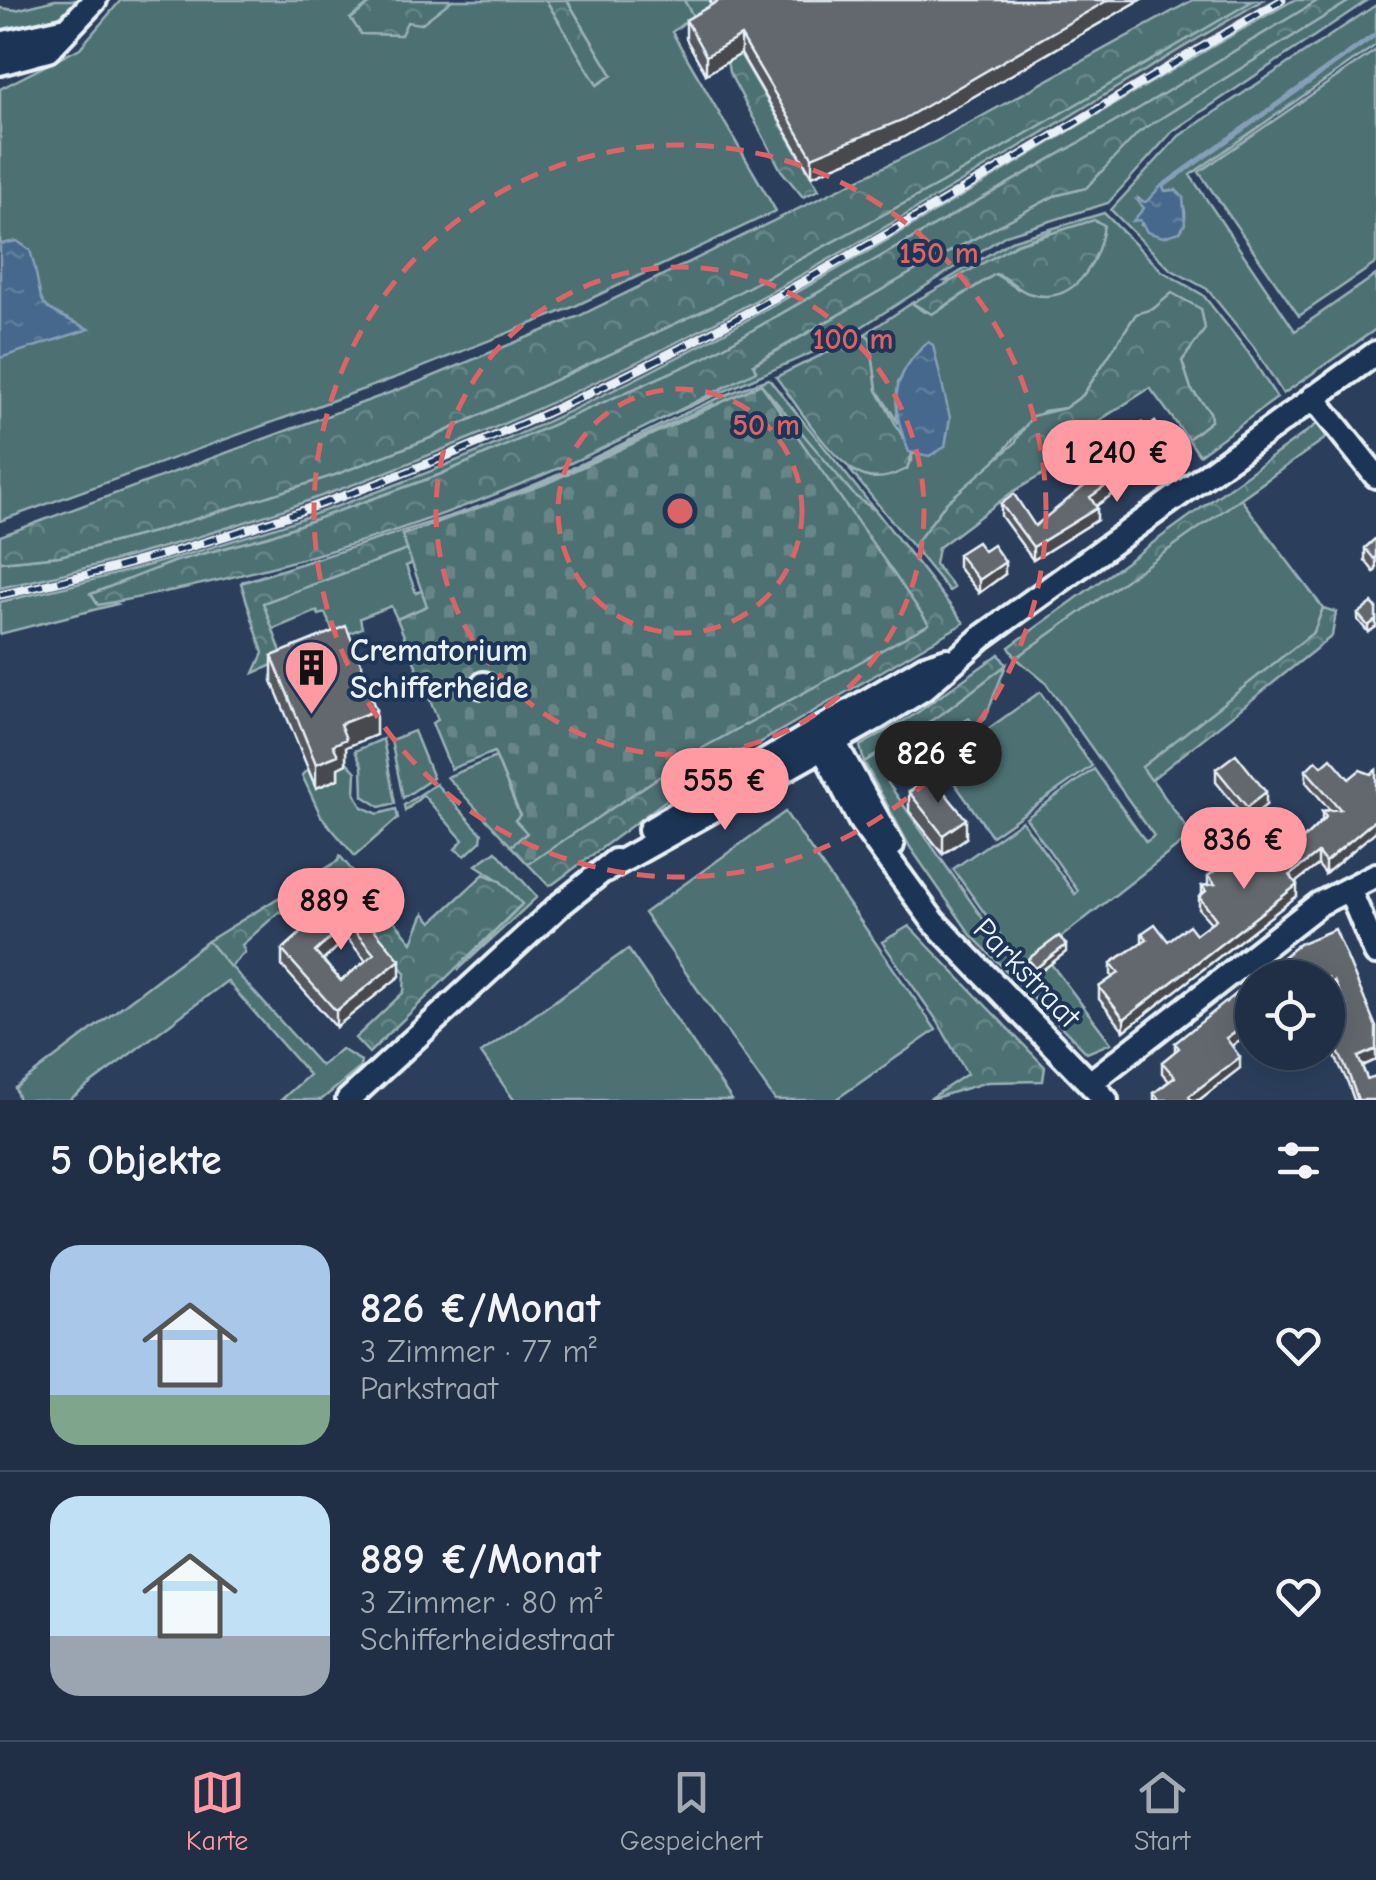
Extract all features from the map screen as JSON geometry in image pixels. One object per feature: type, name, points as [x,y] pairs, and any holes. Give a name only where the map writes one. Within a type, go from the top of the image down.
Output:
[{"type":"street","points":[[0,63],[48,50],[95,0]]},
{"type":"street","points":[[0,44],[67,29]]},
{"type":"street","points":[[348,1100],[558,906],[650,830],[922,688],[955,657],[1376,353]]},
{"type":"street","points":[[1313,398],[1376,476]]},
{"type":"street","name":"Parkstraat","points":[[823,740],[902,862],[909,885],[972,966],[1106,1100]]},
{"type":"street","points":[[1090,1083],[1319,904],[1376,875]]},
{"type":"street","points":[[1349,889],[1376,953]]},
{"type":"shaded area","points":[[1263,0],[1294,0],[962,198],[651,372],[545,422],[322,510],[122,573],[0,602],[0,588],[106,562],[297,503],[406,463],[602,378],[832,257]]},
{"type":"green space","points":[[55,0],[79,0],[50,24],[0,39],[0,8],[16,10]]},
{"type":"green space","points":[[121,0],[374,0],[351,18],[421,23],[452,0],[546,0],[597,85],[612,75],[567,0],[684,0],[693,16],[672,32],[776,211],[573,307],[400,376],[0,521],[0,89],[80,48]]},
{"type":"green space","points":[[374,0],[452,0],[421,24],[407,22],[401,35],[361,34],[351,19]]},
{"type":"green space","points":[[546,0],[567,0],[612,75],[597,85]]},
{"type":"green space","points":[[684,0],[709,0],[819,190],[803,197],[781,170],[729,72],[724,44],[693,16]]},
{"type":"green space","points":[[1193,0],[1254,0],[940,184],[713,306],[433,437],[335,475],[157,531],[59,556],[0,562],[0,536],[419,382],[579,316],[937,141]]},
{"type":"green space","points":[[1254,0],[1263,0],[902,217],[756,300],[600,380],[433,453],[262,516],[88,567],[0,588],[0,562],[59,556],[157,531],[433,437],[713,306],[940,184]]},
{"type":"green space","points":[[1294,0],[1319,0],[1138,109],[704,358],[439,475],[269,536],[173,562],[91,594],[117,604],[0,634],[0,602],[251,535],[416,477],[576,408],[816,281]]},
{"type":"green space","points":[[1319,0],[1351,0],[1139,132],[1086,188],[1054,196],[921,267],[753,364],[756,371],[613,443],[451,511],[335,549],[217,580],[98,605],[91,594],[173,562],[269,536],[439,475],[704,358],[1138,109]]},
{"type":"green space","points":[[1351,0],[1368,0],[1173,131],[1108,203],[1006,235],[841,340],[661,419],[755,371],[753,365],[921,267],[1054,196],[1086,188],[1138,132]]},
{"type":"green space","points":[[1376,5],[1376,45],[1190,175],[1295,331],[1376,275],[1376,329],[1283,394],[1254,347],[1207,289],[1170,269],[1111,210],[1179,136]],"holes":[[[1176,190],[1184,205],[1180,232],[1141,225],[1144,208],[1139,199],[1146,203],[1165,191]]]},
{"type":"green space","points":[[1376,50],[1376,263],[1299,316],[1199,172]]},
{"type":"green space","points":[[1104,213],[1162,271],[1203,295],[1248,352],[1277,398],[1199,455],[1188,439],[1211,421],[1210,412],[1191,389],[1182,361],[1205,329],[1201,309],[1153,309],[1136,314],[1083,395],[1065,408],[1044,411],[1022,429],[990,467],[946,503],[913,547],[849,469],[870,478],[912,461],[912,454],[935,453],[941,389],[933,347],[924,344],[898,383],[897,421],[877,390],[870,338],[865,334],[912,303],[924,312],[940,310],[995,274],[1018,289],[1050,232],[1017,244],[954,281],[945,281],[1011,241]]},
{"type":"green space","points":[[1094,220],[1104,225],[1090,267],[1071,288],[1059,294],[1028,293],[995,274],[932,314],[912,303],[1017,244]]},
{"type":"green space","points":[[1172,293],[1201,309],[1205,329],[1182,361],[1191,389],[1210,412],[1211,421],[1188,439],[1150,388],[1097,422],[1108,436],[1011,493],[938,548],[935,564],[954,588],[949,591],[913,547],[946,503],[1014,444],[1032,416],[1065,408],[1083,395],[1136,314],[1153,309]]},
{"type":"green space","points":[[865,334],[870,338],[877,390],[912,454],[907,469],[883,477],[868,477],[843,462],[776,377]]},
{"type":"green space","points":[[769,379],[876,511],[713,404],[531,489],[471,510]]},
{"type":"green space","points":[[761,384],[855,496],[876,511],[964,623],[756,745],[700,766],[688,784],[553,884],[548,885],[511,846],[527,833],[518,509],[263,603],[284,660],[254,673],[263,653],[241,583],[531,490]]},
{"type":"green space","points":[[761,384],[929,624],[701,749],[528,864],[511,846],[527,833],[515,820],[520,815],[494,752],[451,769],[432,723],[438,720],[397,619],[427,606],[402,535],[545,484]]},
{"type":"green space","points":[[1320,422],[1330,435],[1016,658],[1009,647]]},
{"type":"green space","points":[[1240,498],[1323,608],[1314,632],[1143,767],[1192,835],[1042,952],[1111,1043],[1087,1053],[971,935],[910,847],[864,762],[943,713],[1006,665],[985,719],[975,726],[969,718],[952,730],[957,739],[888,783],[1002,946],[1006,943],[953,869],[1022,821],[1075,894],[1078,891],[1026,818],[1094,769],[1146,842],[1154,836],[1045,682],[1016,658]]},
{"type":"green space","points":[[518,509],[577,546],[397,619],[391,606],[360,618],[362,628],[336,639],[325,613],[319,615],[317,611],[271,630],[262,603]],"holes":[[[453,546],[465,572],[416,593],[406,566]]]},
{"type":"green space","points":[[400,534],[345,553],[241,582],[316,560]]},
{"type":"green space","points":[[1323,608],[1336,612],[1332,636],[1151,780],[1142,767],[1314,632]]},
{"type":"green space","points":[[999,654],[1006,665],[943,713],[864,762],[860,746],[914,715]]},
{"type":"green space","points":[[1040,692],[1092,766],[992,836],[940,763]]},
{"type":"green space","points":[[414,731],[433,778],[403,798],[391,740]]},
{"type":"green space","points":[[383,739],[395,803],[380,807],[363,796],[362,766],[355,751]]},
{"type":"green space","points":[[496,757],[527,833],[511,846],[447,777]]},
{"type":"green space","points":[[344,759],[356,772],[355,793],[362,807],[378,814],[396,809],[398,818],[355,856],[321,816],[302,775],[308,769],[316,788],[335,780],[332,770]]},
{"type":"green space","points":[[436,784],[482,834],[481,841],[465,856],[455,849],[463,840],[423,795],[405,811],[404,805]]},
{"type":"green space","points":[[785,812],[936,1030],[835,1100],[775,1100],[644,913]]},
{"type":"green space","points":[[496,851],[537,897],[458,970],[522,904],[500,881],[476,865]]},
{"type":"green space","points":[[340,856],[412,942],[424,913],[432,922],[484,874],[500,881],[522,904],[369,1053],[355,1038],[404,992],[405,973],[337,890],[292,919],[280,911],[242,945],[245,952],[230,967],[208,941],[338,861]]},
{"type":"green space","points":[[909,926],[1045,1067],[1043,1081],[987,1082],[928,1100],[967,1074],[938,1022],[882,942]]},
{"type":"green space","points":[[208,941],[321,1066],[341,1049],[361,1061],[360,1068],[321,1100],[281,1100],[309,1075],[227,981],[69,1100],[19,1100],[15,1088]]},
{"type":"green space","points":[[628,949],[732,1100],[514,1100],[481,1053]]},
{"type":"water","points":[[1162,185],[1165,191],[1176,190],[1183,197],[1185,224],[1180,232],[1163,237],[1147,232],[1140,220],[1133,221],[1144,208],[1137,200],[1146,202]]},
{"type":"water","points":[[17,241],[30,250],[47,307],[89,329],[0,358],[0,244]]},
{"type":"water","points":[[928,342],[933,345],[950,418],[945,447],[929,456],[909,452],[897,406],[900,380]]},
{"type":"building","points":[[720,0],[1108,0],[902,120],[812,157],[741,36],[706,56],[686,20]]},
{"type":"building","points":[[1155,422],[1169,442],[1143,463],[1131,446],[1117,455],[1104,436],[1119,425],[1126,434],[1142,423],[1146,428]]},
{"type":"building","points":[[1109,466],[1117,478],[1090,497],[1097,508],[1033,547],[1001,504],[1014,494],[1035,526]]},
{"type":"building","points":[[1376,538],[1376,557],[1374,559],[1365,548]]},
{"type":"building","points":[[977,542],[984,551],[993,545],[1005,562],[979,580],[958,554]]},
{"type":"building","points":[[1372,603],[1376,620],[1368,626],[1358,614]]},
{"type":"building","points":[[346,626],[376,710],[340,724],[346,739],[333,745],[338,755],[316,764],[272,656]]},
{"type":"building","points":[[1236,754],[1266,792],[1247,807],[1216,769]]},
{"type":"building","points":[[1331,758],[1349,779],[1360,770],[1371,774],[1376,770],[1376,819],[1325,862],[1318,853],[1290,875],[1297,885],[1124,1019],[1099,987],[1119,973],[1111,963],[1147,939],[1142,933],[1155,924],[1168,941],[1189,925],[1196,934],[1216,919],[1199,897],[1206,891],[1202,886],[1215,884],[1208,876],[1239,852],[1254,871],[1288,835],[1296,846],[1326,817],[1322,811],[1340,809],[1306,770],[1316,760],[1322,766]]},
{"type":"building","points":[[932,777],[966,819],[943,835],[909,792]]},
{"type":"building","points":[[344,894],[400,960],[336,1011],[282,950]],"holes":[[[347,922],[374,954],[341,981],[315,952]]]},
{"type":"building","points":[[1335,929],[1376,1027],[1376,1049],[1358,1057],[1367,1079],[1376,1076],[1376,1100],[1358,1100],[1345,1066],[1345,960],[1279,960],[1299,944]]},
{"type":"building","points":[[1059,936],[1066,945],[1036,968],[1028,959]]},
{"type":"building","points":[[1235,995],[1235,1032],[1226,1038],[1235,1050],[1235,1061],[1189,1096],[1191,1100],[1160,1100],[1154,1093],[1175,1077],[1162,1062],[1179,1048],[1175,1043]]},
{"type":"waterway","points":[[1164,185],[1376,34]]},
{"type":"railway","points":[[0,595],[179,550],[268,522],[355,492],[527,422],[769,301],[1282,0]]},
{"type":"place","name":"Crematorium Schifferheide","points":[[311,717]]}]
